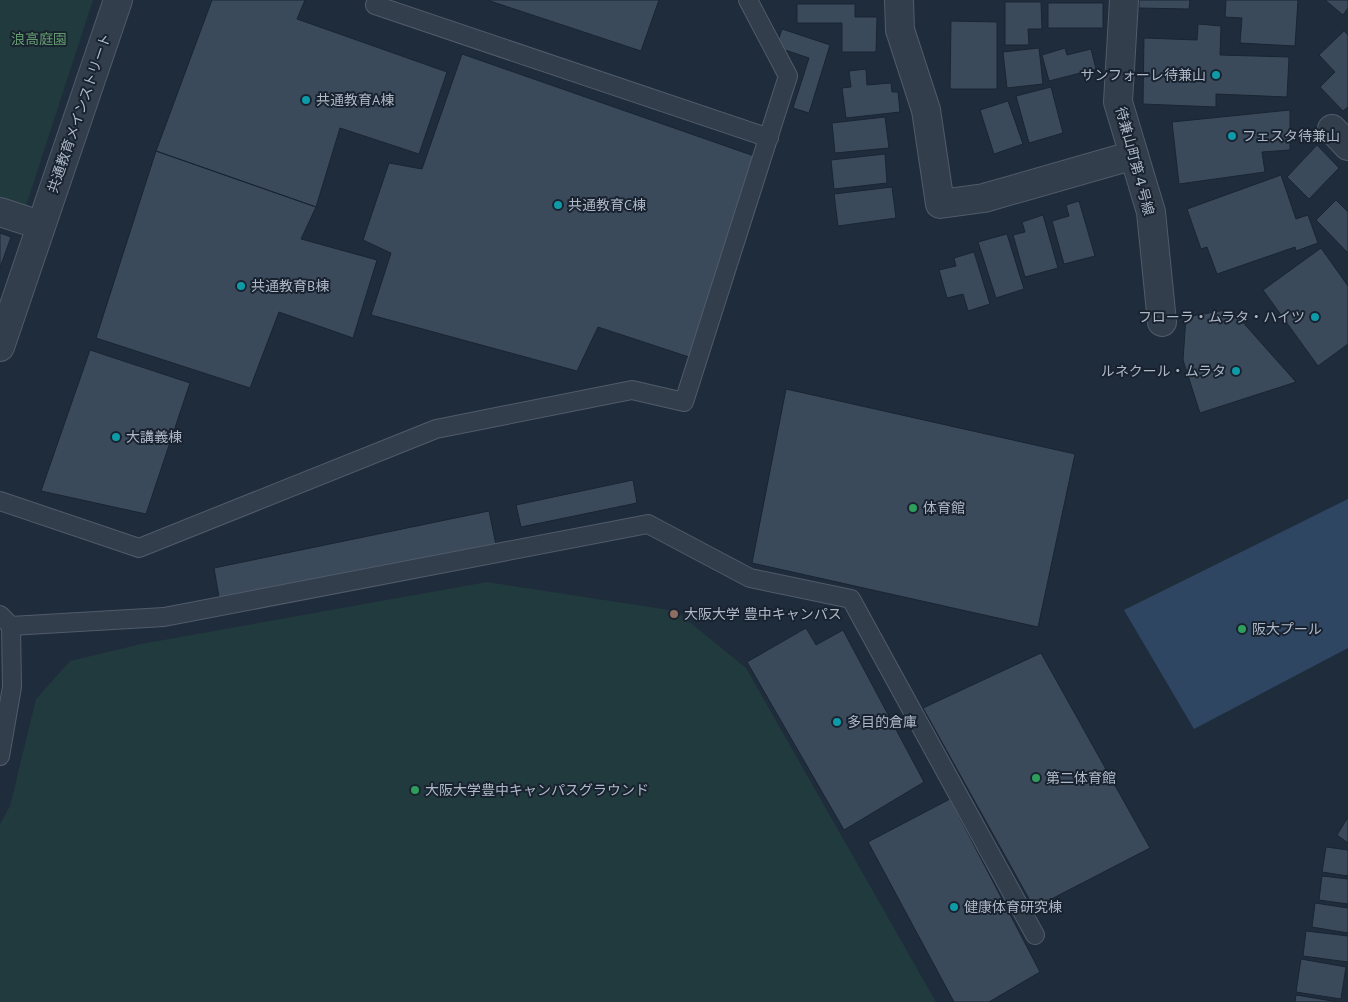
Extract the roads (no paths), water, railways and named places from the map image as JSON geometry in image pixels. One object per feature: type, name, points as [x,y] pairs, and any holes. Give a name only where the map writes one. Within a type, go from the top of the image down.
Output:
[{"type":"street","name":"共通教育メインストリート","points":[[0,347],[118,0]]},
{"type":"street","points":[[899,0],[900,30],[926,110],[940,204],[984,198],[1134,155]]},
{"type":"street","name":"待兼山町第４号線","points":[[1124,0],[1118,102],[1151,212],[1162,322]]},
{"type":"street","points":[[0,212],[40,225]]},
{"type":"lane","points":[[0,501],[140,548],[436,429],[632,390],[684,402],[770,138],[788,76],[748,0]]},
{"type":"lane","points":[[375,6],[770,138]]},
{"type":"lane","points":[[0,756],[12,687],[5,621],[164,616],[648,524],[750,578],[851,599],[1035,935]]},
{"type":"water","name":"阪大プール","points":[[1348,499],[1348,648],[1194,729],[1124,610]]},
{"type":"place","name":"サンフォーレ待兼山","points":[[1216,75]]},
{"type":"place","name":"共通教育A棟","points":[[306,100]]},
{"type":"place","name":"フェスタ待兼山","points":[[1232,136]]},
{"type":"place","name":"共通教育C棟","points":[[558,205]]},
{"type":"place","name":"共通教育B棟","points":[[241,286]]},
{"type":"place","name":"フローラ・ムラタ・ハイツ","points":[[1315,317]]},
{"type":"place","name":"ルネクール・ムラタ","points":[[1236,371]]},
{"type":"place","name":"大講義棟","points":[[116,437]]},
{"type":"place","name":"体育館","points":[[913,508]]},
{"type":"place","name":"大阪大学 豊中キャンパス","points":[[674,614]]},
{"type":"place","name":"阪大プール","points":[[1242,629]]},
{"type":"place","name":"多目的倉庫","points":[[837,722]]},
{"type":"place","name":"第二体育館","points":[[1036,778]]},
{"type":"place","name":"大阪大学豊中キャンパスグラウンド","points":[[415,790]]},
{"type":"place","name":"健康体育研究棟","points":[[954,907]]},
{"type":"park label","name":"浪高庭園","points":[[39,39]]}]
